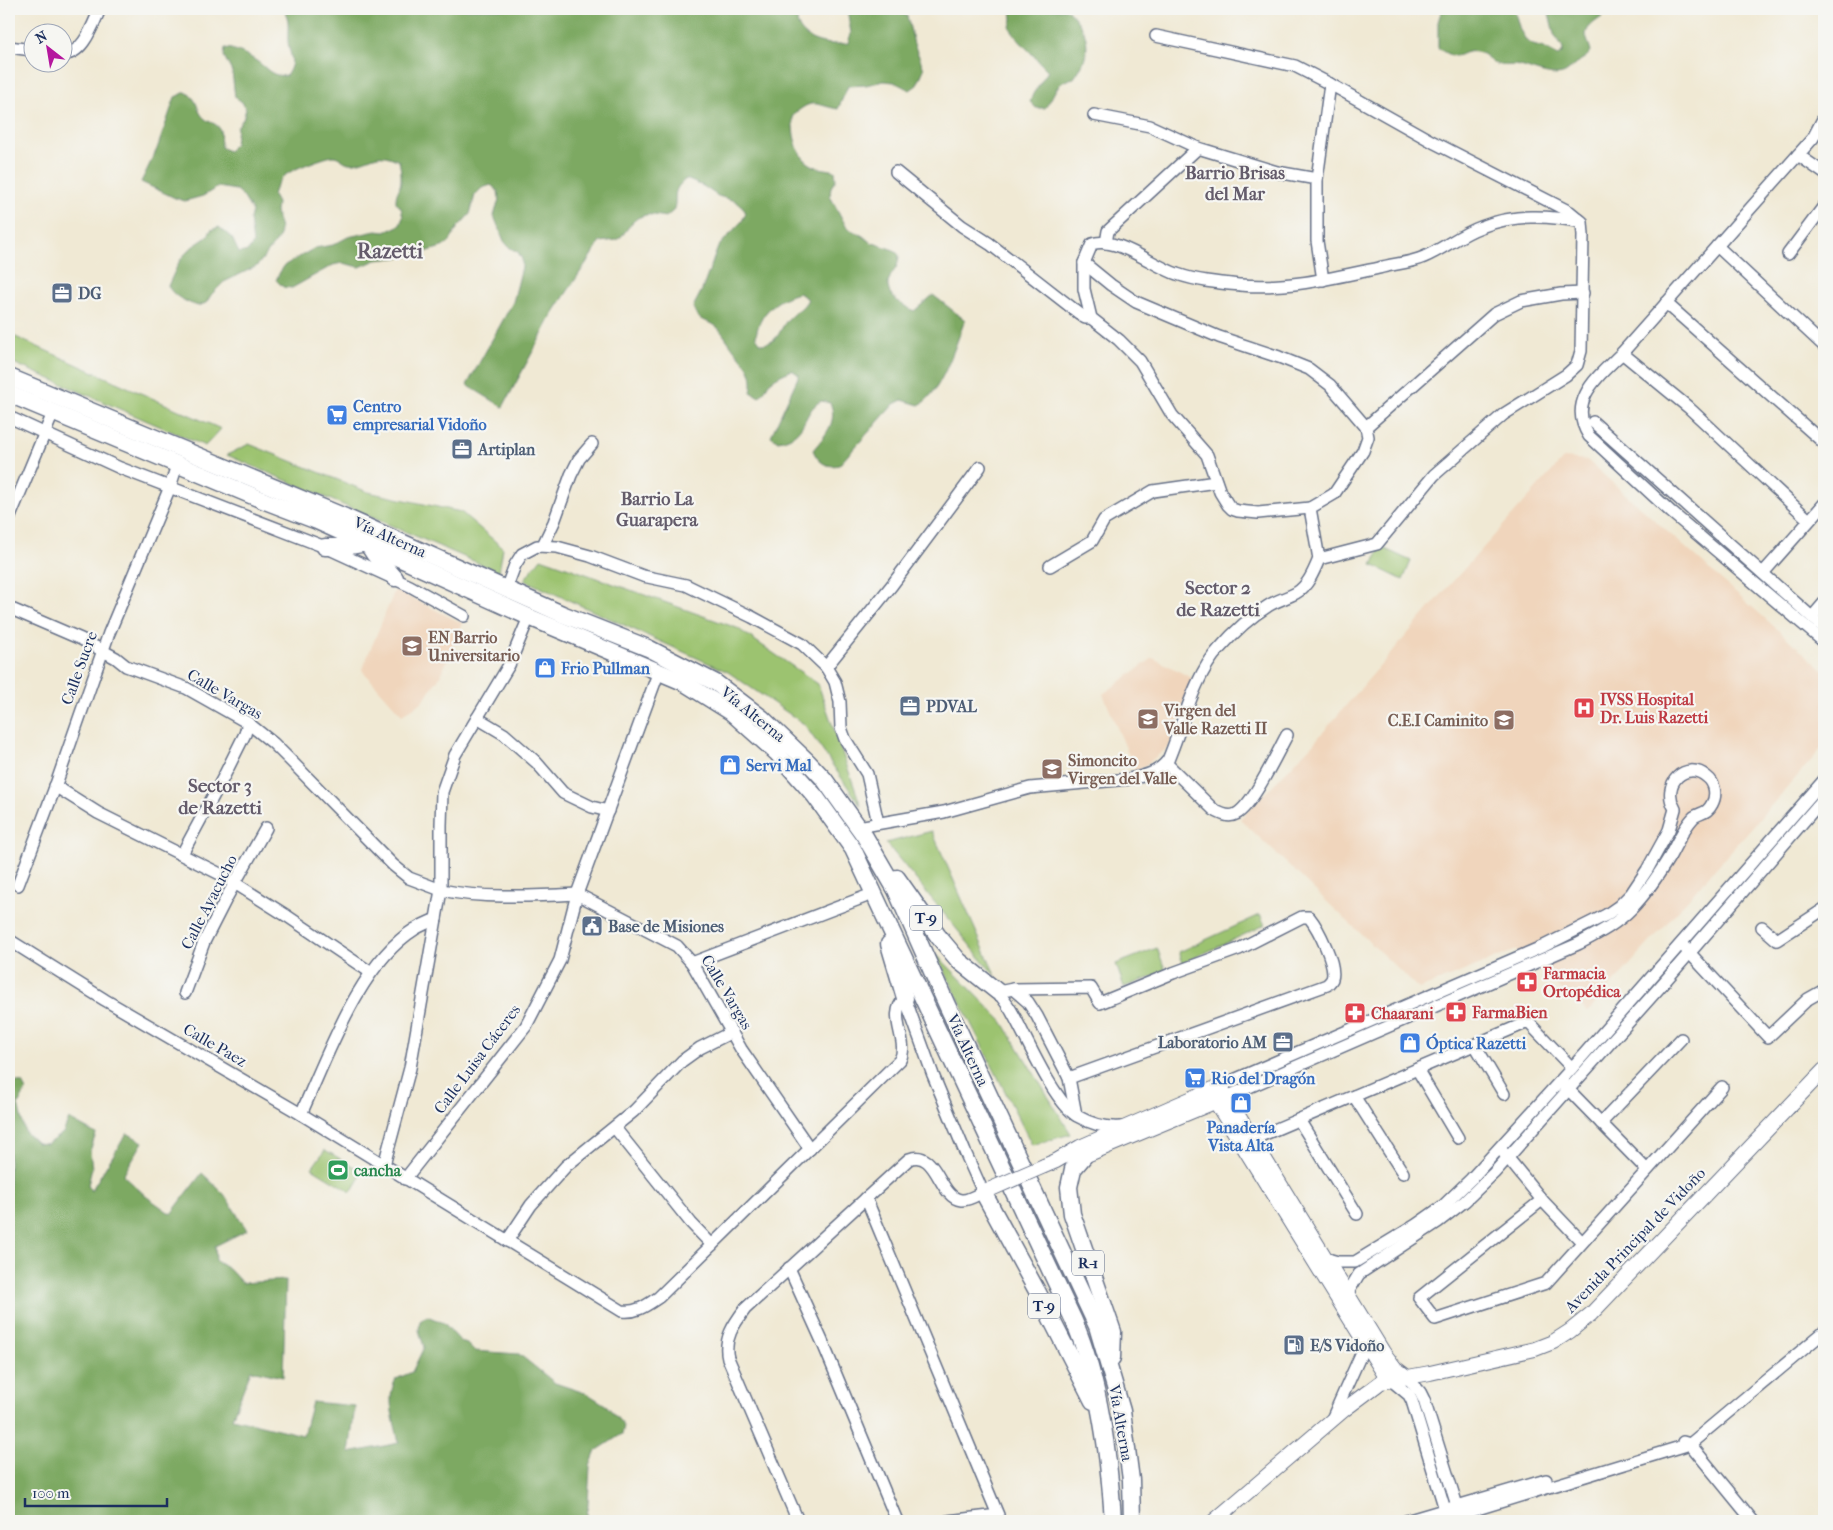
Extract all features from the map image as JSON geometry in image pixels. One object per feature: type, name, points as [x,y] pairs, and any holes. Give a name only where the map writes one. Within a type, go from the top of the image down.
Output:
[{"type":"highway","name":"Vía Alterna","points":[[9,377],[345,517],[562,614],[648,648],[716,683],[762,718],[807,761],[824,779],[861,831],[896,890],[950,1012],[1085,1297],[1097,1326],[1122,1411],[1131,1480],[1132,1521]]},
{"type":"highway","name":"Vía Alterna","points":[[9,394],[367,543],[529,617],[683,682],[731,712],[777,753],[815,796],[854,849],[1084,1342],[1092,1373],[1110,1471],[1113,1521]]},
{"type":"highway","points":[[325,546],[344,547],[367,543],[394,578]]},
{"type":"highway","name":"T-9","points":[[861,831],[905,887],[938,936],[959,961],[1005,991]]},
{"type":"highway","points":[[875,893],[904,998]]},
{"type":"highway","name":"R-1","points":[[1084,1156],[1073,1169],[1069,1186],[1072,1214],[1113,1332],[1111,1372]]},
{"type":"highway","name":"T-9","points":[[987,1191],[1090,1394],[1101,1421]]},
{"type":"highway","name":"T-9","points":[[1131,1480],[1142,1521]]},
{"type":"main road","name":"Avenida Principal de Vidoño","points":[[1214,1521],[1370,1388],[1381,1382],[1535,1349],[1553,1342],[1570,1331],[1591,1314],[1824,1070]]},
{"type":"main road","points":[[1050,1164],[1084,1156],[1218,1094]]},
{"type":"main road","points":[[987,1191],[1050,1164],[1080,1147],[1125,1127],[1218,1094]]},
{"type":"main road","points":[[1218,1094],[1337,1285],[1394,1368],[1407,1377]]},
{"type":"main road","points":[[1247,1142],[1324,1258],[1366,1343],[1383,1372],[1391,1380]]},
{"type":"street","points":[[72,53],[79,48],[100,9]]},
{"type":"street","points":[[1156,36],[1295,66],[1433,142],[1570,212],[1582,222],[1583,293],[1581,351],[1577,364],[1566,375],[1504,414],[1434,475],[1377,544],[1320,559]]},
{"type":"street","points":[[9,48],[22,49]]},
{"type":"street","points":[[1324,280],[1317,241],[1317,179],[1330,84]]},
{"type":"street","points":[[1094,115],[1150,126],[1198,148],[1277,172],[1317,179]]},
{"type":"street","points":[[1824,118],[1813,138],[1622,353],[1591,385],[1582,402],[1581,416],[1584,428],[1589,436],[1671,512],[1824,642]]},
{"type":"street","points":[[1106,244],[1108,231],[1198,148]]},
{"type":"street","points":[[1798,155],[1824,173]]},
{"type":"street","points":[[896,172],[962,226],[990,244],[1085,318],[1091,318]]},
{"type":"street","points":[[1788,254],[1824,206]]},
{"type":"street","points":[[1084,263],[1136,302],[1219,338],[1279,356],[1309,369],[1330,385],[1366,428],[1368,437],[1363,451],[1334,494],[1310,508],[1258,513],[1238,511],[1228,505],[1216,482],[1207,455],[1172,415],[1140,362],[1118,340],[1091,318],[1084,289],[1084,263],[1092,244],[1100,242],[1123,248],[1176,274],[1211,282],[1250,286],[1282,286],[1324,280],[1423,258],[1480,227],[1512,219],[1535,216],[1557,217],[1582,222]]},
{"type":"street","points":[[1717,246],[1824,346]]},
{"type":"street","points":[[1366,428],[1494,314],[1522,301],[1562,294],[1583,293]]},
{"type":"street","points":[[1666,303],[1824,443]]},
{"type":"street","points":[[1622,353],[1688,407],[1809,520]]},
{"type":"street","points":[[9,519],[53,413]]},
{"type":"street","points":[[9,417],[120,468],[325,546],[394,578],[464,616]]},
{"type":"street","points":[[1593,422],[1824,628]]},
{"type":"street","points":[[543,545],[554,522],[570,476],[579,459],[592,444]]},
{"type":"street","name":"Calle Sucre","points":[[18,885],[56,786],[102,650],[137,562],[170,487],[177,465]]},
{"type":"street","points":[[826,667],[892,585],[980,467]]},
{"type":"street","points":[[1050,566],[1092,541],[1104,520],[1153,491],[1216,482]]},
{"type":"street","points":[[1763,573],[1824,504]]},
{"type":"street","points":[[861,831],[878,823],[944,812],[1030,788],[1142,777],[1155,772],[1166,763],[1193,694],[1211,658],[1218,649],[1268,605],[1294,594],[1309,581],[1320,559],[1310,508]]},
{"type":"street","points":[[506,589],[515,565],[522,554],[532,548],[543,545],[557,546],[650,578],[686,585],[802,644],[826,667],[835,682],[840,702],[840,723],[843,734],[863,766],[870,783],[878,823]]},
{"type":"street","points":[[1812,617],[1824,602]]},
{"type":"street","name":"Calle Vargas","points":[[9,608],[82,639],[126,666],[186,688],[248,723],[273,743],[393,865],[409,878],[441,890],[454,892],[518,896],[577,894],[677,946],[692,963],[741,1049],[810,1149]]},
{"type":"street","points":[[384,1165],[410,1068],[441,890],[442,792],[455,755],[509,665],[529,617]]},
{"type":"street","name":"Calle Luisa Cáceres","points":[[405,1179],[526,1026],[560,960],[577,894],[659,671]]},
{"type":"street","points":[[477,718],[504,734],[536,762],[564,793],[592,807],[608,811]]},
{"type":"street","points":[[182,854],[223,778],[245,734],[248,723]]},
{"type":"street","points":[[1166,763],[1214,810],[1223,815],[1233,816],[1240,812],[1248,802],[1287,735]]},
{"type":"street","points":[[1695,771],[1703,774],[1713,784],[1715,798],[1712,805],[1702,814],[1695,816],[1632,909],[1606,929],[1570,948],[1218,1094],[1544,946],[1606,915],[1619,906],[1630,894],[1670,830],[1675,809],[1669,795],[1670,787],[1674,780],[1687,772],[1695,771]]},
{"type":"street","points":[[1337,1285],[1359,1274],[1438,1222],[1465,1201],[1560,1081],[1823,784]]},
{"type":"street","points":[[56,786],[98,813],[182,854],[235,883],[370,972]]},
{"type":"street","points":[[1337,1285],[1355,1262],[1416,1225],[1443,1206],[1471,1179],[1504,1153],[1569,1089],[1824,798]]},
{"type":"street","name":"Calle Ayacucho","points":[[185,993],[204,942],[266,828]]},
{"type":"street","points":[[692,963],[875,893]]},
{"type":"street","points":[[1762,928],[1777,940],[1824,909]]},
{"type":"street","points":[[1005,991],[1091,988],[1100,1003],[1239,948],[1302,918],[1309,917],[1315,924],[1327,948],[1332,970],[1332,978],[1328,985],[1069,1078]]},
{"type":"street","points":[[301,1114],[352,1003],[370,972],[390,949],[402,939],[415,929],[436,919]]},
{"type":"street","name":"Calle Paez","points":[[9,940],[105,1000],[301,1114],[622,1311],[643,1308],[659,1297],[900,1060],[903,1050],[897,1015],[898,1006],[904,998]]},
{"type":"street","points":[[1681,944],[1768,1037],[1808,999],[1824,990]]},
{"type":"street","points":[[1005,991],[1028,1002],[1037,1016],[1069,1078],[1076,1115]]},
{"type":"street","name":"T-9","points":[[1005,991],[1012,1011],[1053,1088],[1064,1103],[1076,1115],[1106,1128],[1125,1127]]},
{"type":"street","points":[[798,1521],[728,1358],[726,1348],[728,1337],[745,1309],[909,1159],[914,1157],[922,1158],[928,1163],[951,1195],[959,1200],[968,1199],[987,1191],[940,1091],[904,998]]},
{"type":"street","points":[[1247,1142],[1528,1022],[1572,1068]]},
{"type":"street","points":[[507,1241],[531,1205],[556,1176],[615,1128],[682,1061],[700,1048],[732,1032]]},
{"type":"street","points":[[1601,1124],[1681,1039]]},
{"type":"street","points":[[1475,1045],[1504,1094]]},
{"type":"street","points":[[1417,1069],[1458,1138]]},
{"type":"street","points":[[1560,1081],[1646,1170]]},
{"type":"street","points":[[1542,1200],[1419,1298],[1435,1319],[1546,1283],[1722,1087]]},
{"type":"street","points":[[1354,1096],[1403,1173]]},
{"type":"street","points":[[1299,1120],[1357,1214]]},
{"type":"street","points":[[615,1128],[712,1245]]},
{"type":"street","points":[[1504,1153],[1542,1200],[1582,1242]]},
{"type":"street","points":[[866,1198],[998,1515],[948,1521]]},
{"type":"street","points":[[1324,1258],[1338,1262],[1355,1262]]},
{"type":"street","points":[[789,1268],[822,1341],[897,1521]]},
{"type":"street","points":[[1406,1521],[1444,1518],[1459,1514],[1690,1444],[1824,1332]]},
{"type":"street","points":[[1332,1420],[1366,1343]]},
{"type":"street","points":[[1407,1377],[1420,1392],[1424,1400],[1459,1514]]},
{"type":"street","points":[[1391,1380],[1412,1400],[1444,1518]]},
{"type":"street","points":[[1690,1444],[1753,1521]]},
{"type":"shaded area","name":"IVSS Hospital Dr. Luis Razetti","points":[[1564,458],[1587,460],[1824,671],[1824,746],[1588,1012],[1516,950],[1419,989],[1240,819],[1313,744],[1447,588]]},
{"type":"shaded area","name":"EN Barrio Universitario","points":[[395,590],[462,623],[441,675],[422,702],[402,715],[362,670]]},
{"type":"shaded area","points":[[1153,658],[1192,678],[1169,747],[1136,772],[1103,694]]},
{"type":"green space","points":[[283,9],[799,9],[797,22],[801,31],[806,36],[819,42],[834,44],[848,43],[851,33],[847,9],[885,9],[907,16],[914,44],[924,69],[917,85],[910,90],[894,82],[884,81],[848,86],[838,109],[810,104],[793,115],[793,128],[798,149],[806,161],[812,165],[835,171],[836,180],[831,187],[830,196],[847,228],[870,242],[894,250],[899,255],[898,264],[888,285],[892,295],[900,303],[914,311],[933,295],[965,320],[941,380],[927,399],[919,405],[902,400],[894,404],[839,465],[826,465],[817,458],[813,450],[829,428],[833,416],[830,403],[821,401],[815,406],[800,429],[788,438],[778,441],[771,436],[799,375],[792,370],[777,377],[769,383],[759,397],[751,392],[752,377],[747,366],[720,330],[698,317],[693,307],[702,290],[718,247],[742,221],[746,213],[742,206],[735,201],[718,196],[703,186],[686,179],[676,191],[673,211],[666,217],[642,216],[634,221],[616,240],[600,242],[554,312],[503,407],[467,385],[513,302],[522,267],[522,259],[518,252],[510,248],[504,241],[494,216],[499,199],[498,191],[491,185],[482,188],[475,195],[470,214],[458,227],[449,243],[442,247],[412,256],[376,260],[360,267],[342,263],[333,265],[292,288],[283,287],[276,280],[285,265],[315,248],[333,245],[348,237],[376,231],[385,232],[400,225],[403,217],[401,208],[396,202],[401,180],[399,161],[386,156],[376,156],[351,163],[334,156],[310,163],[284,176],[276,187],[273,196],[277,203],[276,212],[280,229],[279,238],[257,266],[224,282],[206,303],[198,306],[181,299],[168,286],[179,262],[185,254],[207,237],[211,230],[219,227],[232,238],[239,253],[248,251],[253,244],[250,219],[252,211],[243,196],[236,190],[218,187],[203,196],[185,201],[141,182],[157,149],[175,97],[186,92],[193,99],[204,118],[219,128],[221,147],[228,151],[235,144],[237,127],[243,119],[246,109],[242,102],[235,97],[232,72],[224,56],[225,48],[248,56],[276,75],[286,76],[291,66],[292,58],[288,41],[288,21]],"holes":[[[799,293],[808,299],[802,308],[789,318],[772,341],[761,344],[756,337],[760,321],[770,308],[783,299]]]},
{"type":"green space","points":[[1011,9],[1067,9],[1085,34],[1087,50],[1085,59],[1074,78],[1063,82],[1056,89],[1045,108],[1036,108],[1030,102],[1048,71],[1014,35],[1010,27],[1012,19]]},
{"type":"green space","points":[[1442,9],[1514,9],[1520,30],[1526,40],[1558,56],[1562,53],[1563,49],[1554,34],[1548,9],[1612,9],[1589,27],[1586,37],[1591,51],[1588,55],[1566,72],[1555,75],[1517,65],[1499,65],[1477,52],[1456,56],[1446,53],[1438,48],[1438,22]]},
{"type":"green space","points":[[9,334],[221,429],[205,446],[9,361]]},
{"type":"green space","points":[[249,444],[368,492],[461,512],[503,548],[499,572],[227,455]]},
{"type":"green space","points":[[1381,547],[1411,561],[1403,580],[1372,565]]},
{"type":"green space","points":[[541,558],[737,628],[818,684],[861,806],[804,724],[728,672],[524,580]]},
{"type":"green space","points":[[932,831],[996,977],[886,843]]},
{"type":"green space","points":[[1260,915],[1265,925],[1183,963],[1179,952]]},
{"type":"green space","points":[[1157,948],[1166,972],[1124,987],[1116,964]]},
{"type":"green space","points":[[936,954],[1002,1021],[1071,1134],[1032,1145]]},
{"type":"green space","points":[[9,1081],[22,1083],[26,1090],[18,1105],[25,1132],[37,1143],[47,1144],[63,1133],[69,1119],[96,1134],[90,1151],[92,1168],[88,1185],[91,1191],[127,1133],[143,1142],[123,1175],[147,1197],[171,1214],[202,1173],[224,1194],[247,1230],[215,1246],[216,1261],[230,1270],[242,1283],[286,1280],[283,1377],[251,1370],[232,1418],[303,1435],[312,1402],[355,1406],[349,1453],[399,1443],[392,1411],[391,1395],[396,1379],[412,1372],[424,1347],[419,1330],[420,1321],[427,1316],[444,1323],[461,1342],[467,1344],[474,1351],[519,1354],[555,1383],[588,1394],[607,1406],[624,1426],[622,1434],[596,1451],[590,1466],[587,1521],[9,1521]]},
{"type":"green space","name":"cancha","points":[[325,1150],[363,1172],[351,1192],[312,1168]]},
{"type":"place","name":"DG","points":[[62,293]]},
{"type":"place","name":"Centro empresarial Vidoño","points":[[337,415]]},
{"type":"place","name":"Artiplan","points":[[462,449]]},
{"type":"place","name":"EN Barrio Universitario","points":[[412,646]]},
{"type":"place","name":"Frio Pullman","points":[[545,668]]},
{"type":"place","name":"PDVAL","points":[[910,706]]},
{"type":"place","name":"IVSS Hospital Dr. Luis Razetti","points":[[1584,708]]},
{"type":"place","name":"Virgen del Valle Razetti II","points":[[1148,719]]},
{"type":"place","name":"C.E.I Caminito","points":[[1504,720]]},
{"type":"place","name":"Servi Mal","points":[[730,765]]},
{"type":"place","name":"Simoncito Virgen del Valle","points":[[1052,769]]},
{"type":"place","name":"Base de Misiones","points":[[592,926]]},
{"type":"place","name":"Farmacia Ortopédica","points":[[1527,982]]},
{"type":"place","name":"FarmaBien","points":[[1456,1012]]},
{"type":"place","name":"Chaarani","points":[[1355,1013]]},
{"type":"place","name":"Laboratorio AM","points":[[1283,1042]]},
{"type":"place","name":"Óptica Razetti","points":[[1410,1043]]},
{"type":"place","name":"Rio del Dragón","points":[[1195,1078]]},
{"type":"place","name":"Panadería Vista Alta","points":[[1241,1103]]},
{"type":"place","name":"cancha","points":[[338,1170]]},
{"type":"place","name":"E/S Vidoño","points":[[1294,1345]]},
{"type":"district","name":"Barrio Brisas del Mar","points":[[1235,183]]},
{"type":"district","name":"Razetti","points":[[390,251]]},
{"type":"district","name":"Barrio La Guarapera","points":[[657,509]]},
{"type":"district","name":"Sector 2 de Razetti","points":[[1218,599]]},
{"type":"district","name":"Sector 3 de Razetti","points":[[220,797]]}]
